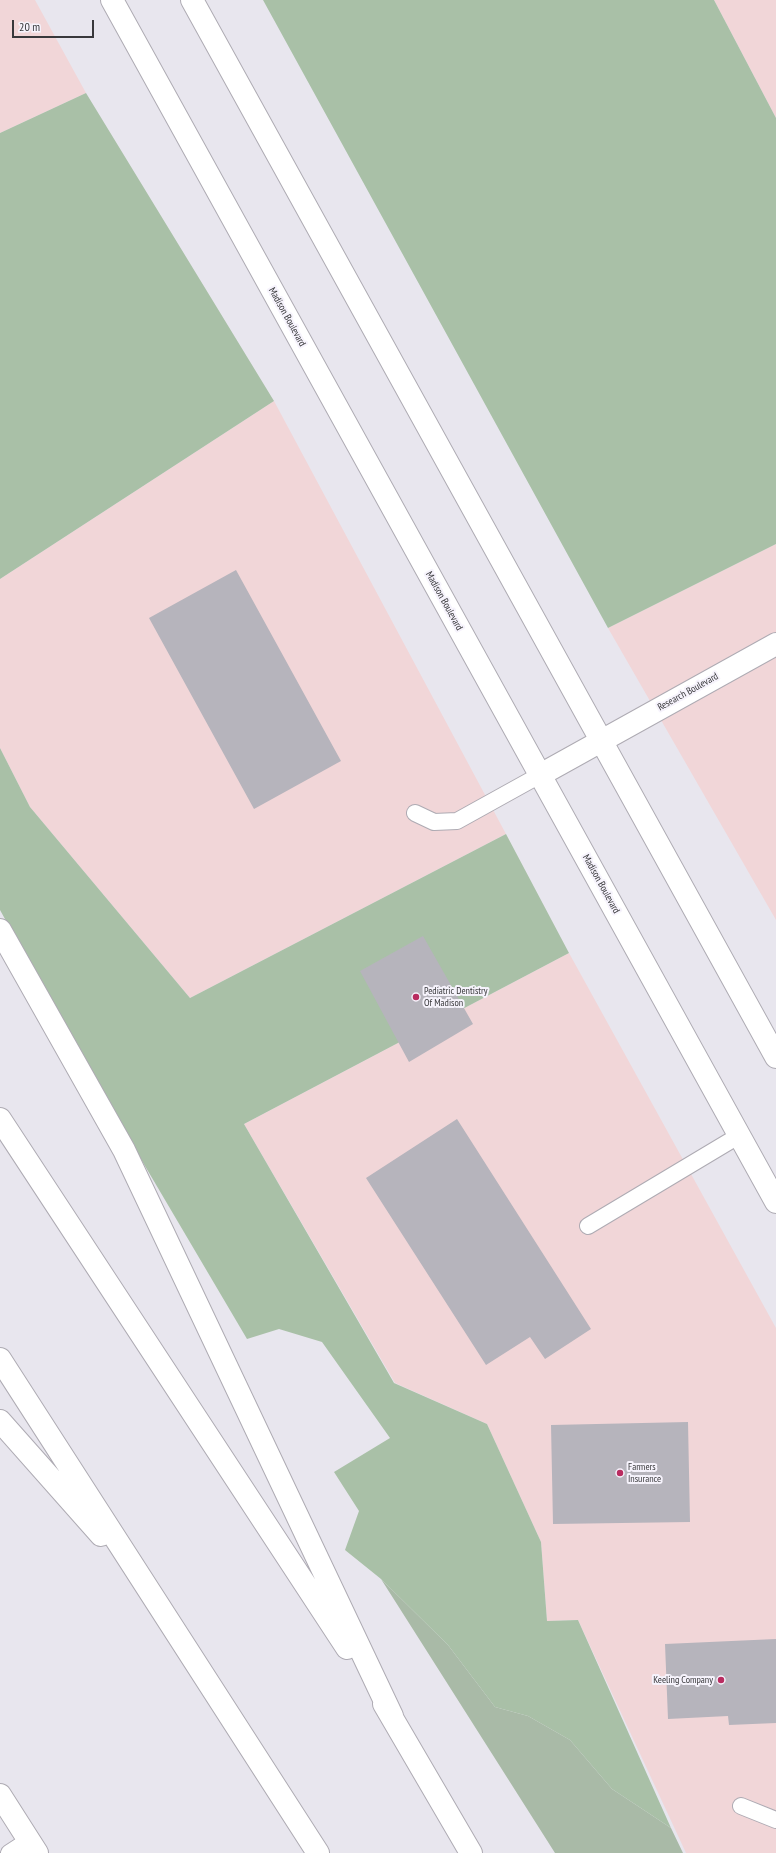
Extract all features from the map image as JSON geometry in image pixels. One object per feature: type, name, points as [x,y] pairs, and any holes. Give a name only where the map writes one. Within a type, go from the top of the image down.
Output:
[{"type":"main road","name":"Madison Boulevard","points":[[112,0],[776,1202]]},
{"type":"main road","points":[[192,0],[776,1057]]},
{"type":"main road","name":"Research Boulevard","points":[[540,775],[776,644]]},
{"type":"main road","points":[[0,930],[124,1150],[392,1716]]},
{"type":"main road","points":[[0,1119],[392,1716],[471,1853]]},
{"type":"main road","points":[[0,1358],[318,1853]]},
{"type":"main road","points":[[0,1421],[149,1589]]},
{"type":"main road","points":[[0,1795],[33,1847]]},
{"type":"lane","points":[[415,813],[434,822],[457,821],[540,775]]},
{"type":"lane","points":[[588,1226],[740,1136]]},
{"type":"lane","points":[[740,1806],[776,1820]]},
{"type":"lane","points":[[9,1853],[33,1847]]},
{"type":"shaded area","points":[[0,0],[35,0],[86,93],[0,133]]},
{"type":"shaded area","points":[[714,0],[776,0],[776,118]]},
{"type":"shaded area","points":[[274,401],[506,834],[190,998],[30,807],[0,748],[0,579]]},
{"type":"shaded area","points":[[776,544],[776,920],[608,628]]},
{"type":"shaded area","points":[[569,953],[776,1328],[776,1853],[686,1853],[578,1620],[547,1621],[541,1542],[487,1424],[395,1383],[244,1124]]},
{"type":"green space","points":[[263,0],[714,0],[776,118],[776,544],[608,628]]},
{"type":"green space","points":[[86,93],[274,401],[0,579],[0,133]]},
{"type":"green space","points":[[0,748],[30,807],[190,998],[506,834],[569,953],[244,1124],[394,1383],[487,1424],[541,1542],[547,1621],[578,1620],[671,1828],[612,1789],[570,1740],[528,1716],[495,1707],[448,1645],[381,1579],[345,1550],[359,1511],[334,1472],[390,1438],[322,1342],[279,1329],[247,1339],[89,1071],[0,910]]},
{"type":"green space","points":[[381,1579],[448,1645],[495,1707],[528,1716],[570,1740],[612,1789],[671,1828],[683,1853],[555,1853]]},
{"type":"building","points":[[236,570],[341,761],[254,809],[149,618]]},
{"type":"building","name":"Pediatric Dentistry Of Madison","points":[[423,936],[473,1024],[409,1062],[360,971]]},
{"type":"building","points":[[457,1119],[591,1329],[545,1359],[530,1337],[486,1365],[366,1178]]},
{"type":"building","name":"Farmers Insurance","points":[[688,1422],[690,1522],[553,1524],[551,1425]]},
{"type":"building","name":"Keeling Company","points":[[776,1639],[776,1723],[729,1725],[728,1716],[668,1719],[665,1644]]},
{"type":"place","name":"Pediatric Dentistry Of Madison","points":[[416,997]]},
{"type":"place","name":"Farmers Insurance","points":[[620,1473]]},
{"type":"place","name":"Keeling Company","points":[[721,1680]]}]
